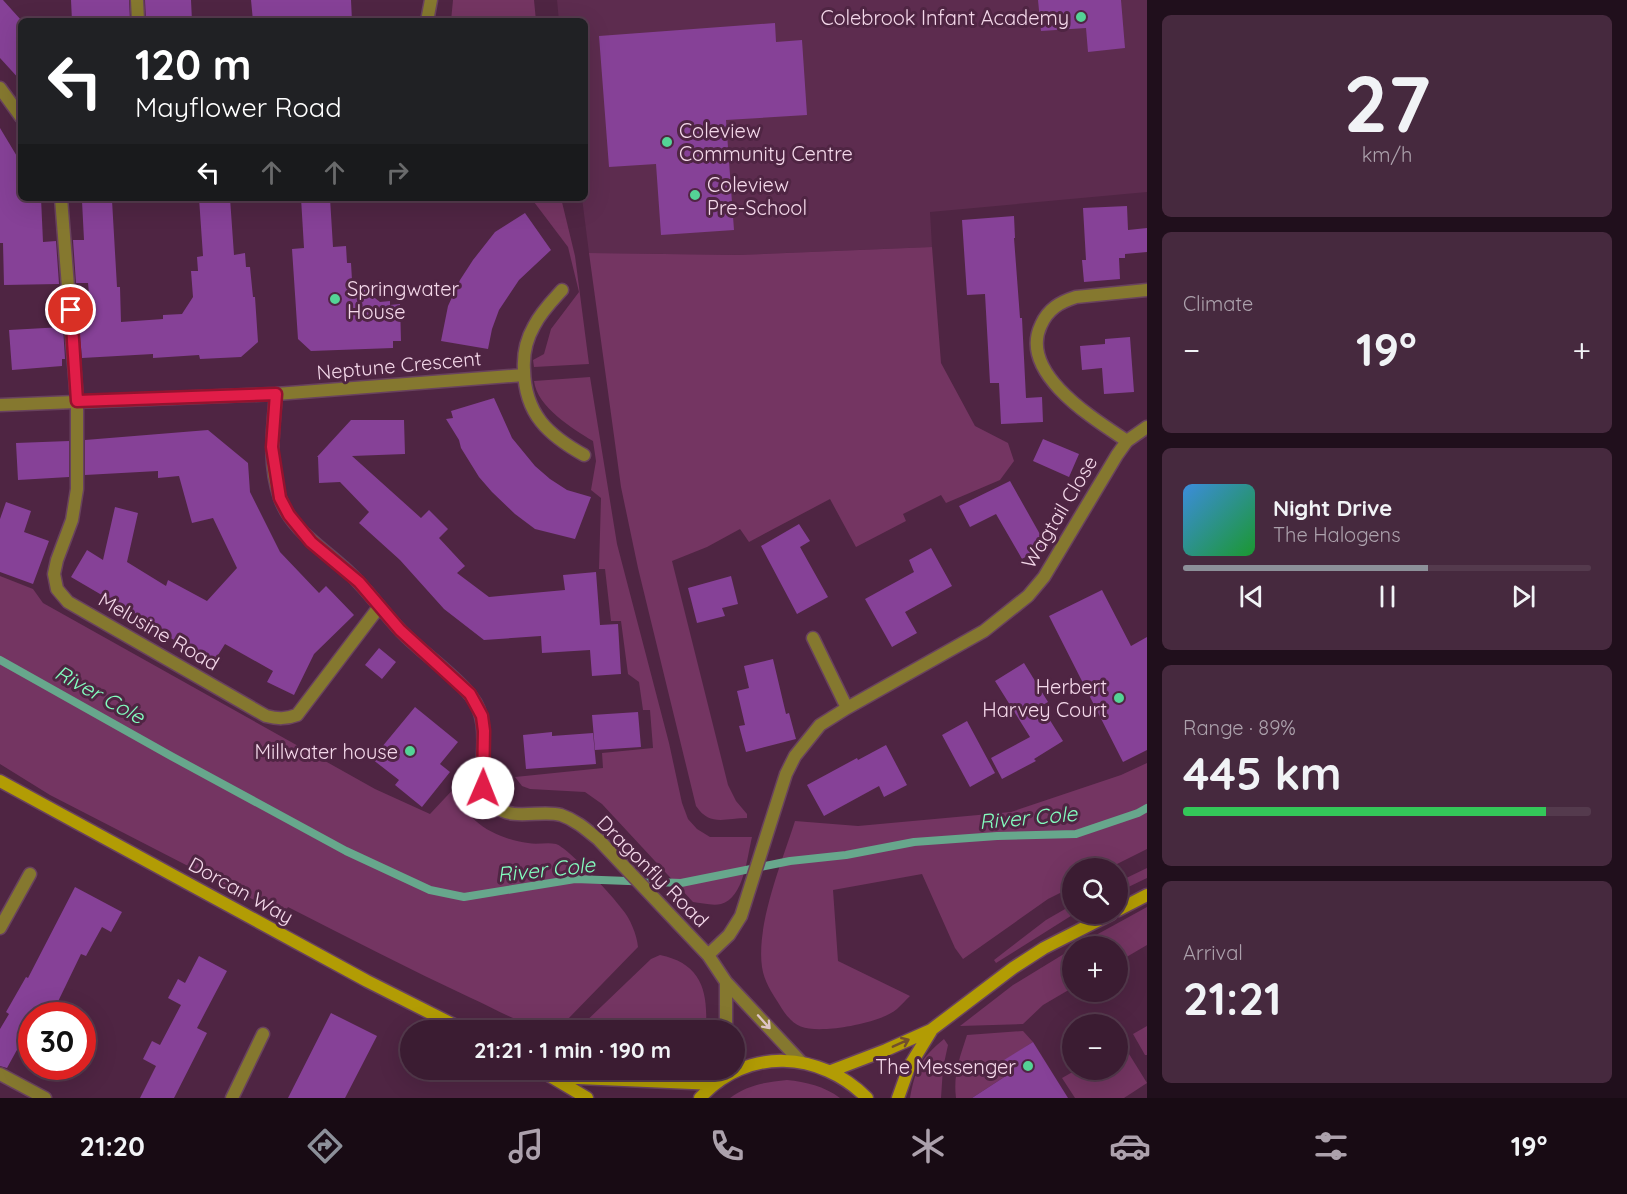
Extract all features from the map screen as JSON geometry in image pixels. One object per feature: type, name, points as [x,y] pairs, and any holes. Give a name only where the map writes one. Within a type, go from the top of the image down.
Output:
[{"type":"main road","name":"Dorcan Way","points":[[0,781],[367,981],[444,1020]]},
{"type":"main road","points":[[1128,905],[1147,895]]},
{"type":"main road","points":[[831,1071],[932,1030],[1013,968],[1044,948],[1091,924]]},
{"type":"main road","points":[[898,1098],[909,1067],[932,1030]]},
{"type":"main road","points":[[745,1068],[762,1063],[787,1060],[801,1062],[831,1071],[857,1088],[867,1098]]},
{"type":"main road","points":[[560,1080],[587,1098]]},
{"type":"main road","points":[[700,1098],[716,1080]]},
{"type":"street","points":[[137,0],[138,18]]},
{"type":"street","points":[[428,18],[431,0]]},
{"type":"street","points":[[0,88],[18,113]]},
{"type":"street","name":"Melusine Road","points":[[61,201],[77,401],[75,506],[54,574],[57,589],[68,602],[266,716],[277,719],[297,715],[379,607]]},
{"type":"street","points":[[562,290],[545,309],[526,344],[524,360],[526,392],[540,421],[560,441],[584,455]]},
{"type":"street","points":[[1127,441],[1078,407],[1058,386],[1041,363],[1037,336],[1043,319],[1056,305],[1066,300],[1147,290]]},
{"type":"street","name":"Neptune Crescent","points":[[0,405],[276,394],[524,375]]},
{"type":"street","name":"Dragonfly Road","points":[[276,394],[272,447],[280,498],[289,515],[311,542],[343,566],[359,582],[379,607],[423,653],[470,694],[482,716],[483,788],[496,807],[516,814],[558,814],[583,827],[708,955],[726,982],[801,1062]]},
{"type":"street","name":"Wagtail Close","points":[[708,955],[736,926],[750,893],[764,839],[786,774],[795,756],[820,725],[984,630],[1028,596],[1044,577],[1108,468],[1127,441],[1147,427]]},
{"type":"street","points":[[813,638],[847,708]]},
{"type":"street","points":[[0,928],[30,874]]},
{"type":"street","points":[[726,982],[726,1020]]},
{"type":"street","points":[[232,1098],[263,1034]]},
{"type":"street","points":[[0,1074],[45,1098]]},
{"type":"shaded area","points":[[453,0],[534,0],[536,18],[451,18]]},
{"type":"shaded area","points":[[557,0],[1147,0],[1147,192],[930,212],[932,247],[738,255],[589,253],[582,201],[588,201],[588,18],[559,18]]},
{"type":"shaded area","points":[[533,201],[562,201],[575,256],[589,364],[534,367],[533,360],[544,354],[551,329],[579,292],[568,247]]},
{"type":"shaded area","points":[[932,247],[941,363],[975,426],[1008,443],[1014,461],[1000,480],[946,503],[941,495],[903,514],[906,521],[856,547],[830,499],[749,542],[740,529],[707,547],[672,561],[728,785],[736,801],[747,814],[747,818],[712,819],[701,813],[696,806],[638,568],[621,487],[589,253],[738,255]]},
{"type":"shaded area","points":[[590,377],[617,544],[669,743],[682,803],[688,819],[697,829],[710,837],[752,837],[740,885],[729,900],[721,904],[693,902],[602,804],[585,792],[530,789],[522,786],[515,777],[603,768],[602,753],[653,748],[650,710],[643,710],[639,682],[628,674],[621,621],[611,621],[605,569],[599,569],[601,498],[591,490],[596,461],[593,441],[566,424],[549,408],[537,391],[534,381]]},
{"type":"shaded area","points":[[0,576],[33,589],[43,603],[375,789],[430,814],[460,782],[460,795],[464,807],[471,817],[491,832],[531,844],[556,844],[580,863],[625,913],[635,932],[638,947],[567,1020],[518,1020],[288,907],[283,915],[50,795],[0,764]]},
{"type":"shaded area","points":[[1147,763],[1147,849],[1128,858],[1062,858],[1062,892],[1048,899],[963,959],[955,948],[922,874],[833,890],[838,961],[910,996],[897,1009],[883,1017],[835,1028],[804,1028],[793,1022],[784,1012],[765,977],[761,950],[771,893],[795,821],[858,826],[1011,812],[1121,775]]},
{"type":"shaded area","points":[[1147,868],[1147,878],[1128,887],[1128,877]]},
{"type":"shaded area","points":[[1147,907],[1147,945],[1128,956],[1128,936],[1094,936],[1116,924],[1128,924],[1128,917]]},
{"type":"shaded area","points":[[1062,911],[1062,922],[996,963],[994,960],[1046,920]]},
{"type":"shaded area","points":[[660,955],[684,964],[692,971],[703,989],[706,1020],[587,1020],[651,959]]},
{"type":"shaded area","points":[[1062,955],[1062,994],[1043,1005],[1023,1024],[960,1026],[1013,985]]},
{"type":"shaded area","points":[[1147,1026],[1147,1055],[1145,1055],[1133,1034]]},
{"type":"shaded area","points":[[1023,1031],[1033,1042],[1005,1060],[1012,1072],[972,1098],[956,1098],[956,1073],[967,1035]]},
{"type":"shaded area","points":[[944,1039],[948,1045],[943,1068],[941,1098],[910,1098],[914,1079],[924,1058]]},
{"type":"shaded area","points":[[1128,1052],[1147,1083],[1124,1098],[1075,1098],[1063,1080],[1128,1080]]},
{"type":"shaded area","points":[[787,1080],[815,1085],[840,1098],[730,1098],[757,1085]]},
{"type":"building","points":[[0,0],[3,0],[19,18],[18,78],[0,58]]},
{"type":"building","points":[[71,0],[129,0],[130,18],[72,18]]},
{"type":"building","points":[[145,0],[191,0],[192,18],[146,18]]},
{"type":"building","points":[[251,0],[351,0],[352,18],[253,18]]},
{"type":"building","name":"Colebrook Infant Academy","points":[[1038,0],[1121,0],[1125,48],[1088,52],[1086,28],[1041,31]]},
{"type":"building","name":"Coleview Community Centre","points":[[775,23],[776,42],[802,40],[807,115],[726,120],[734,230],[661,235],[656,164],[609,167],[599,36]]},
{"type":"building","points":[[0,128],[18,158],[18,201],[41,201],[43,242],[56,241],[59,284],[4,285],[3,243],[0,243]]},
{"type":"building","points":[[82,201],[112,201],[121,322],[163,319],[163,315],[182,314],[193,297],[191,271],[198,271],[197,257],[203,256],[199,201],[230,201],[234,255],[245,253],[246,267],[250,267],[253,297],[255,297],[258,342],[241,357],[200,359],[199,355],[153,358],[153,354],[82,358],[79,325],[92,324],[88,283],[76,283],[73,240],[84,240]]},
{"type":"building","name":"Springwater House","points":[[301,201],[330,201],[333,247],[346,246],[347,263],[351,263],[352,280],[380,302],[390,301],[390,305],[400,304],[401,341],[393,341],[393,348],[311,351],[298,339],[292,249],[304,248]]},
{"type":"building","points":[[1127,206],[1128,230],[1147,228],[1147,252],[1125,254],[1125,258],[1119,258],[1120,279],[1084,282],[1082,260],[1086,260],[1083,208]]},
{"type":"building","points":[[525,213],[551,250],[519,280],[499,310],[488,349],[441,341],[448,306],[460,280],[473,260],[495,232]]},
{"type":"building","points":[[1014,216],[1026,398],[1042,397],[1043,422],[1001,424],[999,383],[990,383],[985,294],[967,295],[962,220]]},
{"type":"building","points":[[63,327],[65,359],[62,359],[62,366],[12,370],[9,330]]},
{"type":"building","points":[[1130,337],[1134,392],[1104,394],[1102,368],[1082,370],[1080,346],[1105,344],[1105,339]]},
{"type":"building","points":[[494,398],[512,438],[535,466],[567,490],[591,497],[575,539],[535,529],[515,514],[479,477],[461,448],[459,440],[446,419],[453,418],[451,411]]},
{"type":"building","points":[[351,420],[404,420],[405,454],[352,456],[421,518],[429,510],[448,529],[439,538],[465,566],[457,573],[489,597],[565,590],[563,575],[596,572],[600,625],[618,624],[621,674],[592,676],[590,650],[542,653],[541,636],[484,640],[444,609],[400,560],[359,523],[369,512],[340,482],[319,483],[317,457]]},
{"type":"building","points":[[208,430],[248,463],[250,492],[280,552],[319,593],[326,586],[354,615],[314,654],[294,695],[267,682],[273,671],[225,644],[213,663],[71,577],[87,550],[103,560],[115,507],[138,513],[127,562],[166,586],[168,580],[207,601],[237,568],[213,518],[192,523],[179,476],[158,478],[158,471],[85,475],[85,440]]},
{"type":"building","points":[[1043,439],[1079,454],[1069,477],[1033,461]]},
{"type":"building","points":[[69,441],[69,477],[18,480],[16,443]]},
{"type":"building","points":[[1010,481],[1046,545],[1022,559],[996,514],[970,527],[959,506]]},
{"type":"building","points":[[6,502],[31,511],[24,532],[49,541],[33,584],[0,572],[0,519]]},
{"type":"building","points":[[799,524],[810,541],[800,547],[828,597],[797,614],[761,546]]},
{"type":"building","points":[[931,548],[952,586],[905,612],[917,633],[892,647],[865,599],[914,572],[909,560]]},
{"type":"building","points":[[731,576],[738,604],[722,608],[725,616],[697,623],[688,588]]},
{"type":"building","name":"Herbert Harvey Court","points":[[1102,590],[1131,646],[1147,637],[1147,750],[1123,762],[1049,616]]},
{"type":"building","points":[[379,648],[396,662],[382,679],[365,665]]},
{"type":"building","points":[[773,659],[786,714],[789,713],[796,739],[746,752],[739,726],[745,725],[737,691],[749,688],[744,666]]},
{"type":"building","points":[[1024,663],[1048,702],[1041,706],[1063,741],[1034,759],[1036,761],[1002,779],[991,758],[1030,737],[995,681]]},
{"type":"building","name":"Millwater house","points":[[415,707],[458,742],[440,764],[450,772],[422,807],[395,785],[399,780],[372,759]]},
{"type":"building","points":[[638,712],[641,747],[595,750],[592,715]]},
{"type":"building","points":[[967,721],[995,773],[970,787],[942,735]]},
{"type":"building","points":[[552,732],[552,736],[593,733],[596,764],[526,769],[523,735]]},
{"type":"building","points":[[886,745],[907,785],[884,797],[879,786],[824,816],[807,785]]},
{"type":"building","points":[[75,887],[122,912],[111,932],[102,927],[86,956],[81,954],[58,1002],[18,1002],[18,1048],[7,1068],[0,1066],[0,1029],[9,1014],[6,1012],[26,977],[28,978]]},
{"type":"building","points":[[199,956],[227,971],[197,1028],[207,1033],[174,1098],[140,1098],[156,1066],[143,1059],[152,1041],[160,1045],[181,1005],[168,998],[178,979],[185,983]]},
{"type":"building","points":[[331,1013],[377,1036],[345,1098],[288,1098]]},
{"type":"building","name":"The Messenger","points":[[1033,1042],[1068,1098],[972,1098],[1012,1072],[1004,1060]]},
{"type":"waterway","name":"River Cole","points":[[0,660],[346,851],[430,890],[464,897],[575,879],[681,883],[790,861],[846,855],[914,842],[997,836],[1076,834],[1147,808]]},
{"type":"place","name":"Colebrook Infant Academy","points":[[1081,17]]},
{"type":"place","name":"Coleview Community Centre","points":[[667,142]]},
{"type":"place","name":"Coleview Pre-School","points":[[695,195]]},
{"type":"place","name":"Springwater House","points":[[335,299]]},
{"type":"place","name":"Herbert Harvey Court","points":[[1119,698]]},
{"type":"place","name":"Millwater house","points":[[410,751]]},
{"type":"place","name":"The Messenger","points":[[1028,1066]]},
{"type":"route","points":[[71,310],[77,401],[276,394],[272,447],[273,466],[280,498],[289,515],[311,542],[343,566],[400,630],[470,694],[482,716],[483,788]]}]
